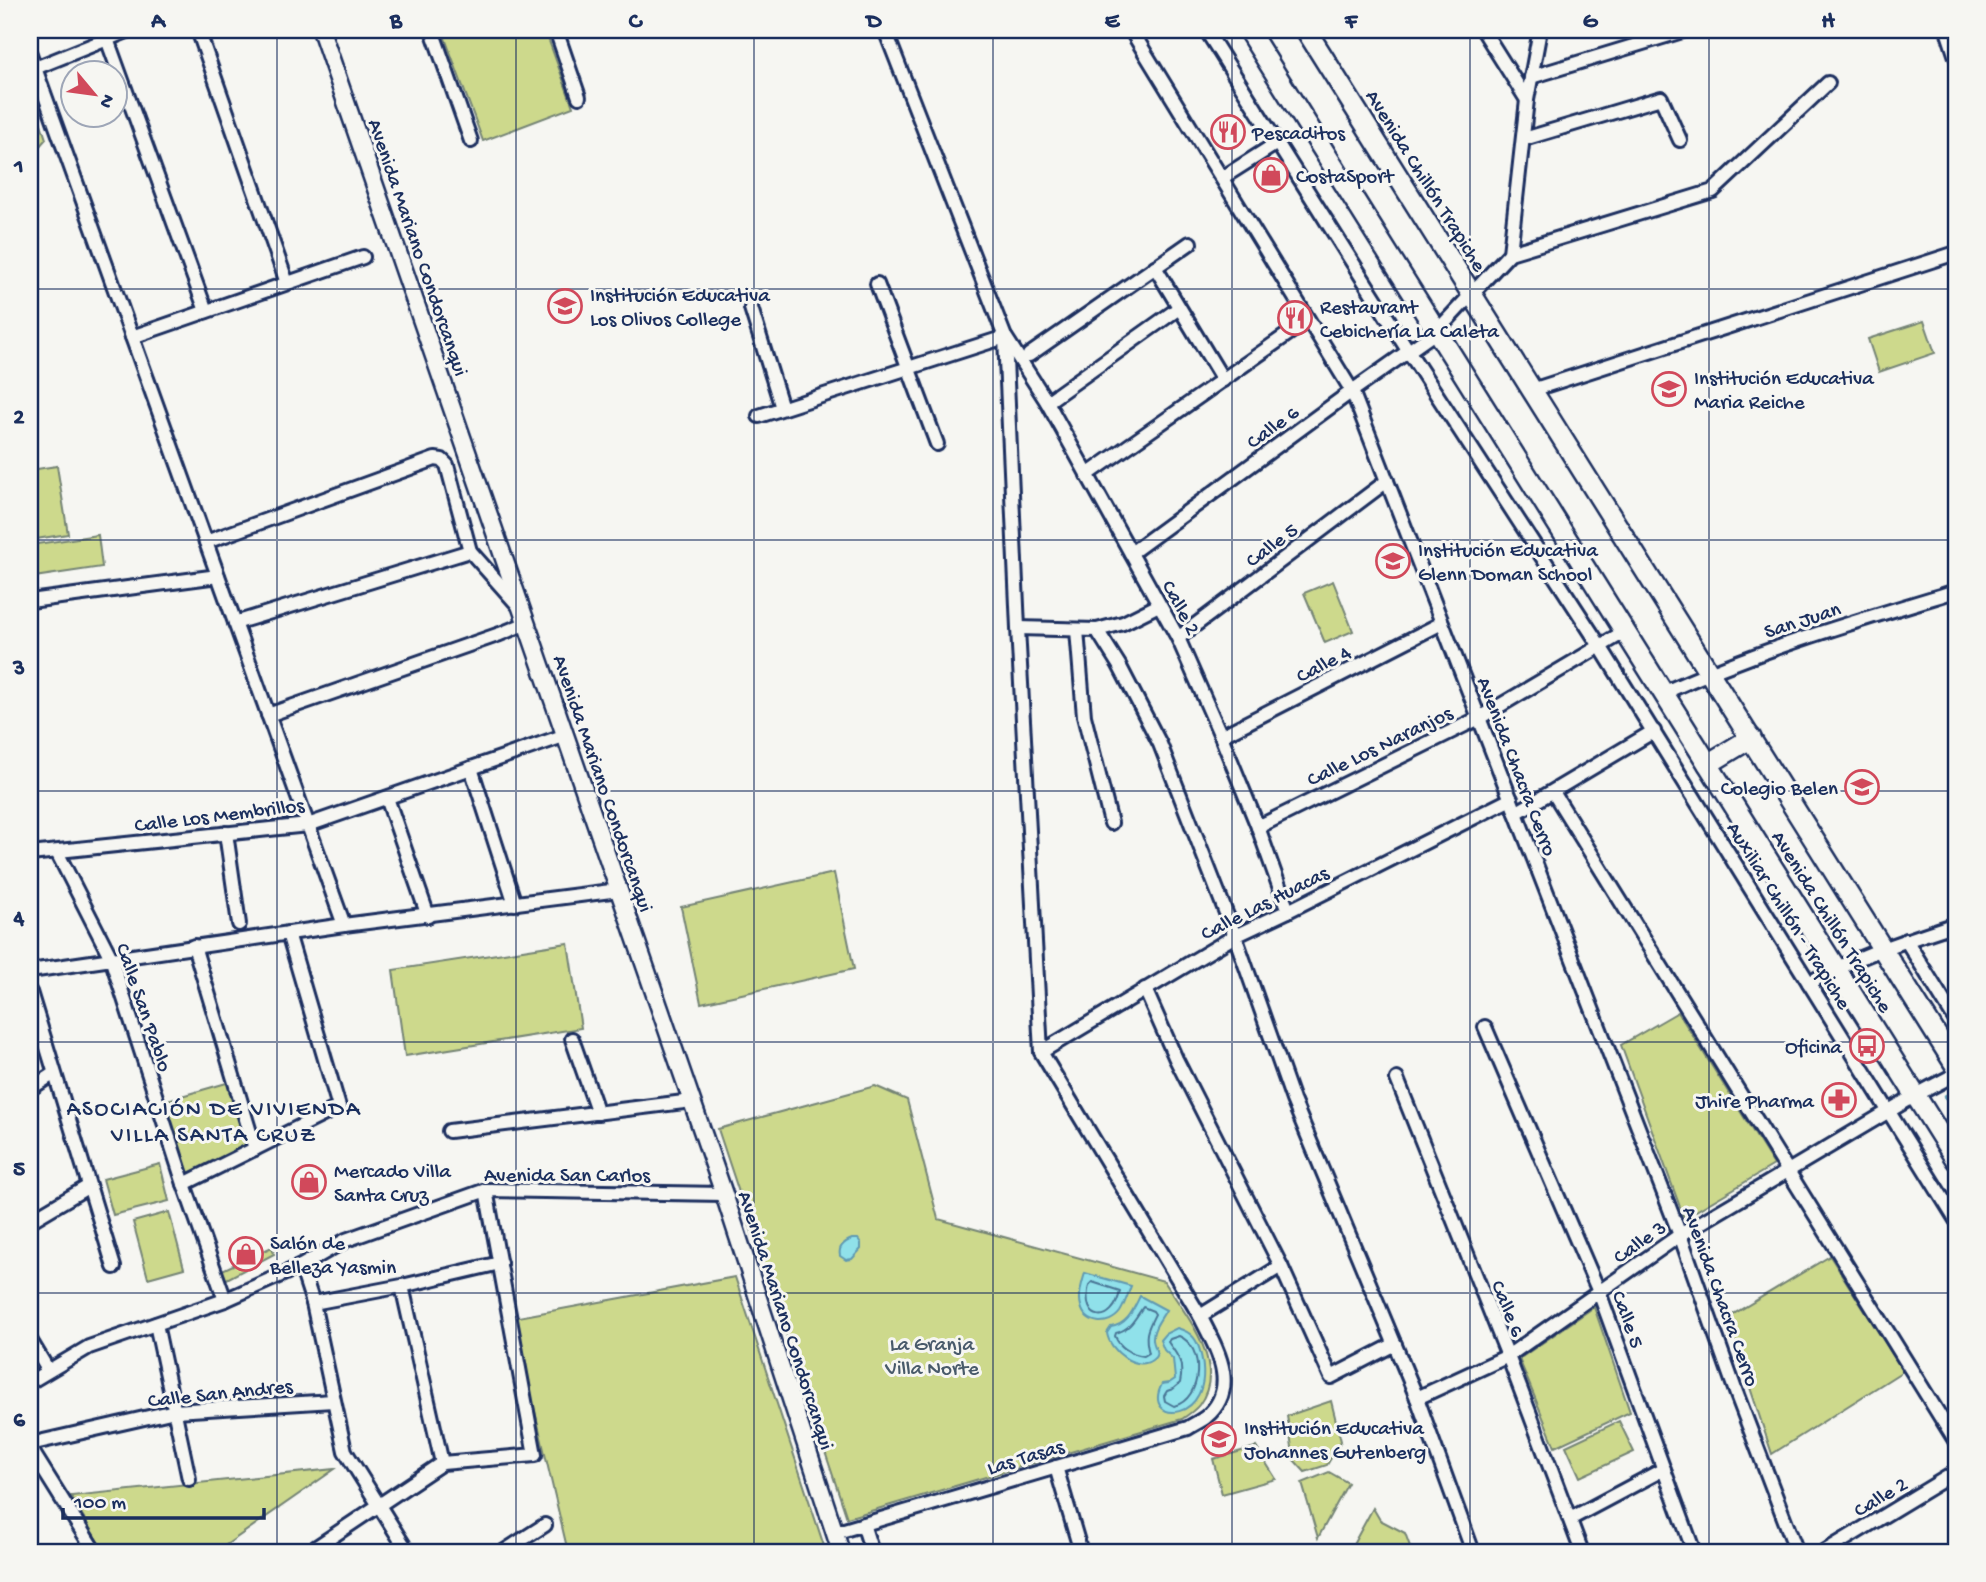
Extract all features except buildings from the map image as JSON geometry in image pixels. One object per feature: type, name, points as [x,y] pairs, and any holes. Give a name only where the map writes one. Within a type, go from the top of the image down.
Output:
[{"type":"main road","name":"Avenida Chillón Trapiche","points":[[1248,30],[1956,1160]]},
{"type":"main road","name":"Avenida Chillón Trapiche","points":[[1306,30],[1956,1066]]},
{"type":"main road","points":[[1708,764],[1751,738]]},
{"type":"street","points":[[35,68],[130,30]]},
{"type":"street","points":[[198,30],[287,283]]},
{"type":"street","name":"Avenida Mariano Condorcanqui","points":[[321,30],[724,1194],[841,1552]]},
{"type":"street","points":[[432,30],[471,141]]},
{"type":"street","points":[[556,30],[579,97]]},
{"type":"street","points":[[885,30],[1005,337],[1041,1052],[1200,1316],[1281,1266]]},
{"type":"street","name":"Avenida Chacra Cerro","points":[[1131,30],[1352,391],[1680,1235],[1797,1552]]},
{"type":"street","name":"Auxiliar Chillón - Trapiche","points":[[1206,30],[1409,352],[1600,646],[1956,1220]]},
{"type":"street","points":[[1483,30],[1527,100]]},
{"type":"street","points":[[1540,30],[1527,100],[1510,253],[1713,191],[1828,83]]},
{"type":"street","points":[[1531,77],[1654,34],[1686,30]]},
{"type":"street","points":[[1947,30],[1956,57]]},
{"type":"street","points":[[107,39],[206,311]]},
{"type":"street","points":[[30,54],[344,925]]},
{"type":"street","points":[[1524,139],[1661,98],[1680,140]]},
{"type":"street","points":[[1222,178],[1278,143]]},
{"type":"street","points":[[1029,355],[1190,243]]},
{"type":"street","name":"Calle 6","points":[[1130,553],[1437,331],[1510,253]]},
{"type":"street","points":[[1532,390],[1956,253]]},
{"type":"street","points":[[132,337],[363,257]]},
{"type":"street","points":[[1155,268],[1223,380]]},
{"type":"street","points":[[877,284],[937,444]]},
{"type":"street","points":[[1047,402],[1179,308]]},
{"type":"street","points":[[751,309],[782,408]]},
{"type":"street","points":[[1087,475],[1308,320]]},
{"type":"street","points":[[759,415],[1005,337]]},
{"type":"street","name":"Calle 2","points":[[1005,337],[1047,402],[1178,638],[1258,827],[1288,911]]},
{"type":"street","points":[[206,542],[435,458],[447,465],[470,551],[525,616],[500,634],[268,715]]},
{"type":"street","name":"Calle 5","points":[[1178,638],[1387,481]]},
{"type":"street","points":[[235,623],[470,551]]},
{"type":"street","points":[[30,601],[218,576]]},
{"type":"street","name":"San Juan","points":[[1663,693],[1757,654],[1956,591]]},
{"type":"street","points":[[1018,628],[1097,630],[1123,623],[1159,605]]},
{"type":"street","name":"Calle 4","points":[[1221,736],[1442,623]]},
{"type":"street","points":[[1077,630],[1084,716],[1111,824]]},
{"type":"street","points":[[1097,630],[1119,665],[1160,744],[1235,936],[1293,1100],[1417,1398],[1473,1552]]},
{"type":"street","name":"Calle Los Naranjos","points":[[1258,827],[1479,718],[1624,632]]},
{"type":"street","points":[[1516,813],[1654,732]]},
{"type":"street","name":"Calle Los Membrillos","points":[[30,855],[308,825],[566,735]]},
{"type":"street","points":[[471,768],[515,904]]},
{"type":"street","points":[[1553,792],[1956,1442]]},
{"type":"street","points":[[387,798],[428,916]]},
{"type":"street","name":"Calle Las Huacas","points":[[1041,1052],[1235,936],[1511,799]]},
{"type":"street","points":[[226,833],[239,924]]},
{"type":"street","name":"Calle San Pablo","points":[[57,852],[111,958],[184,1184],[225,1300]]},
{"type":"street","points":[[30,971],[344,925],[619,890]]},
{"type":"street","points":[[1809,983],[1882,948],[1956,924]]},
{"type":"street","points":[[184,1184],[339,1107],[288,933]]},
{"type":"street","points":[[1906,940],[1956,1021]]},
{"type":"street","points":[[194,946],[255,1149]]},
{"type":"street","points":[[1145,989],[1176,1059],[1281,1266],[1331,1377],[1395,1344]]},
{"type":"street","points":[[30,992],[114,1267]]},
{"type":"street","name":"Calle 5","points":[[1485,1027],[1599,1292],[1694,1552]]},
{"type":"street","points":[[572,1039],[598,1113]]},
{"type":"street","points":[[30,1088],[54,1074]]},
{"type":"street","name":"Calle 3","points":[[1417,1398],[1508,1356],[1680,1235],[1956,1074]]},
{"type":"street","name":"Calle 6","points":[[1397,1079],[1508,1356],[1582,1552]]},
{"type":"street","points":[[449,1131],[692,1101]]},
{"type":"street","points":[[30,1221],[89,1186]]},
{"type":"street","points":[[309,1552],[442,1463],[535,1455],[486,1190]]},
{"type":"street","name":"Avenida San Carlos","points":[[30,1381],[89,1347],[225,1300],[301,1266],[346,1240],[486,1190],[724,1194]]},
{"type":"street","points":[[313,1303],[500,1263]]},
{"type":"street","points":[[301,1266],[313,1303],[345,1451],[408,1552]]},
{"type":"street","points":[[402,1286],[442,1463]]},
{"type":"street","name":"Las Tasas","points":[[834,1533],[1188,1428],[1206,1418],[1219,1402],[1224,1383],[1220,1355],[1200,1316]]},
{"type":"street","points":[[156,1324],[189,1479]]},
{"type":"street","points":[[30,1340],[48,1370]]},
{"type":"street","name":"Calle San Andres","points":[[30,1446],[174,1411],[333,1401]]},
{"type":"street","points":[[30,1446],[95,1552]]},
{"type":"street","points":[[1056,1467],[1081,1552]]},
{"type":"street","points":[[1570,1519],[1664,1469]]},
{"type":"street","name":"Calle 2","points":[[1824,1552],[1956,1472]]},
{"type":"street","points":[[863,1524],[872,1552]]},
{"type":"street","points":[[503,1552],[545,1525]]},
{"type":"green space","points":[[442,30],[545,30],[573,107],[483,141]]},
{"type":"green space","points":[[30,90],[46,139],[30,157]]},
{"type":"green space","points":[[30,194],[40,242],[37,382],[30,399]]},
{"type":"green space","points":[[1924,321],[1935,353],[1879,372],[1868,339]]},
{"type":"green space","points":[[57,466],[68,534],[36,539],[30,499],[30,470]]},
{"type":"green space","points":[[98,535],[102,567],[34,577],[30,545]]},
{"type":"green space","points":[[1333,581],[1353,631],[1325,643],[1304,593]]},
{"type":"green space","points":[[834,873],[854,969],[701,1003],[681,907]]},
{"type":"green space","points":[[568,943],[581,1028],[405,1056],[393,970]]},
{"type":"green space","points":[[1678,1012],[1774,1165],[1684,1218],[1621,1045]]},
{"type":"green space","points":[[230,1082],[249,1144],[188,1174],[164,1101]]},
{"type":"green space","name":"La Granja Villa Norte","points":[[875,1086],[907,1100],[938,1219],[1164,1281],[1192,1324],[1207,1357],[1207,1390],[1197,1407],[1182,1419],[847,1518],[718,1129]]},
{"type":"green space","points":[[160,1164],[169,1201],[113,1215],[103,1179]]},
{"type":"green space","points":[[169,1212],[184,1268],[148,1278],[133,1222]]},
{"type":"green space","points":[[272,1247],[274,1254],[223,1281],[220,1271]]},
{"type":"green space","points":[[1830,1256],[1903,1371],[1772,1454],[1727,1318]]},
{"type":"green space","points":[[735,1277],[826,1552],[568,1552],[513,1318]]},
{"type":"green space","points":[[1594,1307],[1630,1412],[1555,1447],[1519,1359]]},
{"type":"green space","points":[[1331,1401],[1341,1441],[1327,1465],[1305,1472],[1294,1460],[1287,1416]]},
{"type":"green space","points":[[1619,1421],[1634,1452],[1580,1477],[1566,1446]]},
{"type":"green space","points":[[1256,1447],[1276,1479],[1222,1494],[1213,1459]]},
{"type":"green space","points":[[335,1469],[216,1552],[104,1552],[71,1496]]},
{"type":"green space","points":[[1329,1472],[1348,1483],[1318,1538],[1302,1483]]},
{"type":"green space","points":[[1373,1508],[1380,1520],[1405,1533],[1412,1552],[1349,1552]]},
{"type":"water","points":[[858,1239],[861,1249],[852,1259],[846,1260],[840,1256],[840,1250],[844,1243]]},
{"type":"water","points":[[1085,1273],[1131,1286],[1122,1309],[1115,1317],[1098,1322],[1083,1312],[1080,1298]]},
{"type":"water","points":[[1140,1296],[1166,1310],[1154,1332],[1156,1355],[1146,1363],[1138,1363],[1124,1357],[1113,1346],[1107,1333],[1111,1327],[1126,1320]]},
{"type":"water","points":[[1177,1328],[1190,1334],[1196,1341],[1201,1355],[1203,1378],[1199,1395],[1190,1406],[1179,1411],[1169,1411],[1161,1407],[1158,1398],[1162,1384],[1175,1379],[1173,1359],[1164,1350],[1160,1340]]},
{"type":"waterway","points":[[1946,1096],[1956,1113]]},
{"type":"place","name":"Pescaditos","points":[[1228,132]]},
{"type":"place","name":"CostaSport","points":[[1271,175]]},
{"type":"place","name":"Institución Educativa Los Olivos College","points":[[565,306]]},
{"type":"place","name":"Restaurant Cebichería La Caleta","points":[[1295,318]]},
{"type":"place","name":"Institución Educativa Maria Reiche","points":[[1669,389]]},
{"type":"place","name":"Institución Educativa Glenn Doman School","points":[[1393,561]]},
{"type":"place","name":"Colegio Belen","points":[[1862,787]]},
{"type":"place","name":"Oficina","points":[[1867,1046]]},
{"type":"place","name":"Jhire Pharma","points":[[1839,1100]]},
{"type":"place","name":"Mercado Villa Santa Cruz","points":[[309,1182]]},
{"type":"place","name":"Salón de Belleza Yasmin","points":[[246,1254]]},
{"type":"place","name":"Institución Educativa Johannes Gutenberg","points":[[1219,1439]]},
{"type":"district","name":"ASOCIACIÓN DE VIVIENDA VILLA SANTA CRUZ","points":[[214,1120]]}]
